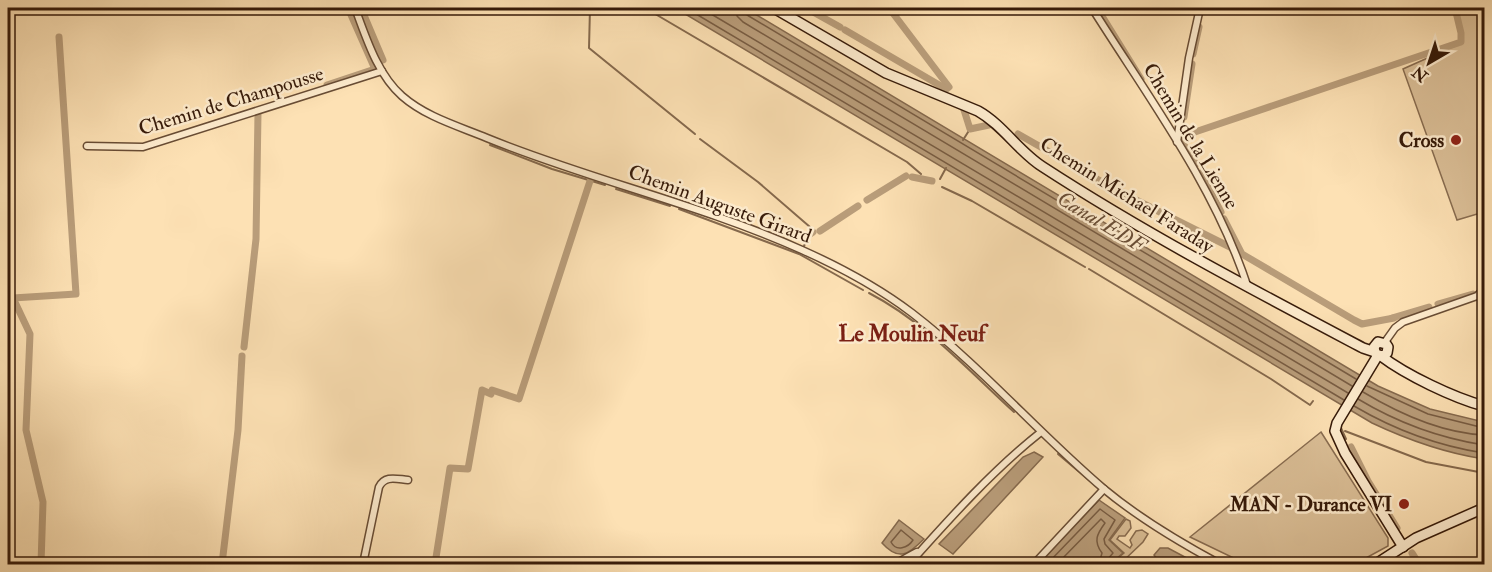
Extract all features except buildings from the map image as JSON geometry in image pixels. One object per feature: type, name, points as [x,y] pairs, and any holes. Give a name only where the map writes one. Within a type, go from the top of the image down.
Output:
[{"type":"main road","name":"Chemin Michael Faraday","points":[[774,8],[886,73],[978,111],[1042,167],[1248,288],[1343,337],[1381,350],[1416,376],[1455,396],[1485,406]]},
{"type":"main road","points":[[1381,350],[1337,423],[1336,433],[1345,453],[1403,547]]},
{"type":"main road","points":[[1376,564],[1433,530],[1485,508]]},
{"type":"street","name":"Chemin Auguste Girard","points":[[355,8],[382,71],[394,89],[412,104],[454,125],[532,156],[704,211],[761,232],[843,271],[898,303],[927,325],[1104,489],[1151,524],[1220,564]]},
{"type":"street","name":"Chemin de la Lienne","points":[[1092,8],[1198,176],[1242,268],[1248,288]]},
{"type":"street","points":[[1177,143],[1189,58],[1200,8]]},
{"type":"street","name":"Chemin de Champousse","points":[[87,146],[143,147],[382,71]]},
{"type":"street","points":[[1381,350],[1399,324],[1473,297],[1483,290]]},
{"type":"street","points":[[909,564],[1016,453],[1041,432]]},
{"type":"street","points":[[363,564],[368,549],[377,491],[381,482],[389,478],[408,480]]},
{"type":"street","points":[[1034,564],[1104,489]]},
{"type":"street","points":[[895,564],[925,547]]},
{"type":"shaded area","name":"Cross","points":[[1455,8],[1484,8],[1484,212],[1457,220],[1403,69],[1461,43]]},
{"type":"shaded area","points":[[1321,432],[1388,538],[1388,546],[1355,564],[1246,564],[1190,537]]},
{"type":"shaded area","points":[[1126,519],[1130,521],[1131,528],[1125,536],[1119,536],[1117,539],[1130,548],[1132,545],[1130,540],[1136,531],[1142,530],[1148,534],[1143,542],[1120,564],[1111,564],[1124,553],[1110,540]]},
{"type":"water","name":"Canal EDF","points":[[675,8],[745,8],[1378,386],[1430,409],[1484,422],[1484,459],[1427,445],[1372,423]]},
{"type":"water","points":[[1034,452],[1043,457],[953,554],[939,544],[1023,457]]},
{"type":"water","points":[[1099,500],[1125,518],[1109,540],[1123,553],[1110,564],[1038,564]]},
{"type":"water","points":[[899,520],[924,539],[914,549],[904,554],[888,549],[882,543]]},
{"type":"water","points":[[1160,548],[1168,548],[1198,564],[1161,564],[1154,555]]},
{"type":"waterway","points":[[327,85],[375,69],[348,8]]},
{"type":"waterway","points":[[361,8],[383,60]]},
{"type":"waterway","points":[[590,8],[589,48],[695,134]]},
{"type":"waterway","points":[[645,8],[907,162],[921,174]]},
{"type":"waterway","points":[[806,8],[840,27]]},
{"type":"waterway","points":[[889,8],[949,87],[946,89]]},
{"type":"waterway","points":[[1097,8],[1141,79]]},
{"type":"waterway","points":[[1196,164],[1182,139],[1195,132],[1461,42],[1455,8]]},
{"type":"waterway","points":[[1193,54],[1199,27]]},
{"type":"waterway","points":[[845,30],[946,89]]},
{"type":"waterway","points":[[41,564],[43,502],[26,430],[30,334],[13,298],[76,294],[59,37]]},
{"type":"waterway","points":[[1184,117],[1192,64]]},
{"type":"waterway","points":[[964,110],[970,129],[989,125]]},
{"type":"waterway","points":[[244,347],[256,239],[258,113]]},
{"type":"waterway","points":[[963,140],[970,129]]},
{"type":"waterway","points":[[1018,134],[1118,191],[1230,247]]},
{"type":"waterway","points":[[700,139],[758,182],[810,227],[810,234],[804,246]]},
{"type":"waterway","points":[[490,145],[552,169],[605,185]]},
{"type":"waterway","points":[[940,179],[946,168]]},
{"type":"waterway","points":[[1201,173],[1221,212]]},
{"type":"waterway","points":[[867,200],[906,176]]},
{"type":"waterway","points":[[912,177],[932,181]]},
{"type":"waterway","points":[[492,390],[519,399],[590,181]]},
{"type":"waterway","points":[[942,187],[972,201],[1085,267]]},
{"type":"waterway","points":[[616,189],[670,206]]},
{"type":"waterway","points":[[820,231],[858,206]]},
{"type":"waterway","points":[[679,209],[799,254],[863,290]]},
{"type":"waterway","points":[[1224,219],[1242,254],[1354,320],[1362,324],[1394,318]]},
{"type":"waterway","points":[[1089,269],[1310,405],[1313,401]]},
{"type":"waterway","points":[[869,293],[927,332],[1014,412]]},
{"type":"waterway","points":[[1438,304],[1473,294]]},
{"type":"waterway","points":[[1392,318],[1429,307]]},
{"type":"waterway","points":[[222,564],[238,430],[242,356]]},
{"type":"waterway","points":[[435,564],[450,468],[468,469],[482,390],[491,394]]},
{"type":"waterway","points":[[1341,428],[1346,439]]},
{"type":"waterway","points":[[1345,431],[1426,462],[1484,473]]},
{"type":"waterway","points":[[1351,447],[1368,481],[1397,528]]},
{"type":"waterway","points":[[1058,454],[1096,486]]},
{"type":"waterway","points":[[1412,553],[1419,564]]},
{"type":"place","name":"Cross","points":[[1456,140]]},
{"type":"place","name":"MAN - Durance VI","points":[[1404,504]]},
{"type":"district","name":"Le Moulin Neuf","points":[[912,334]]}]
